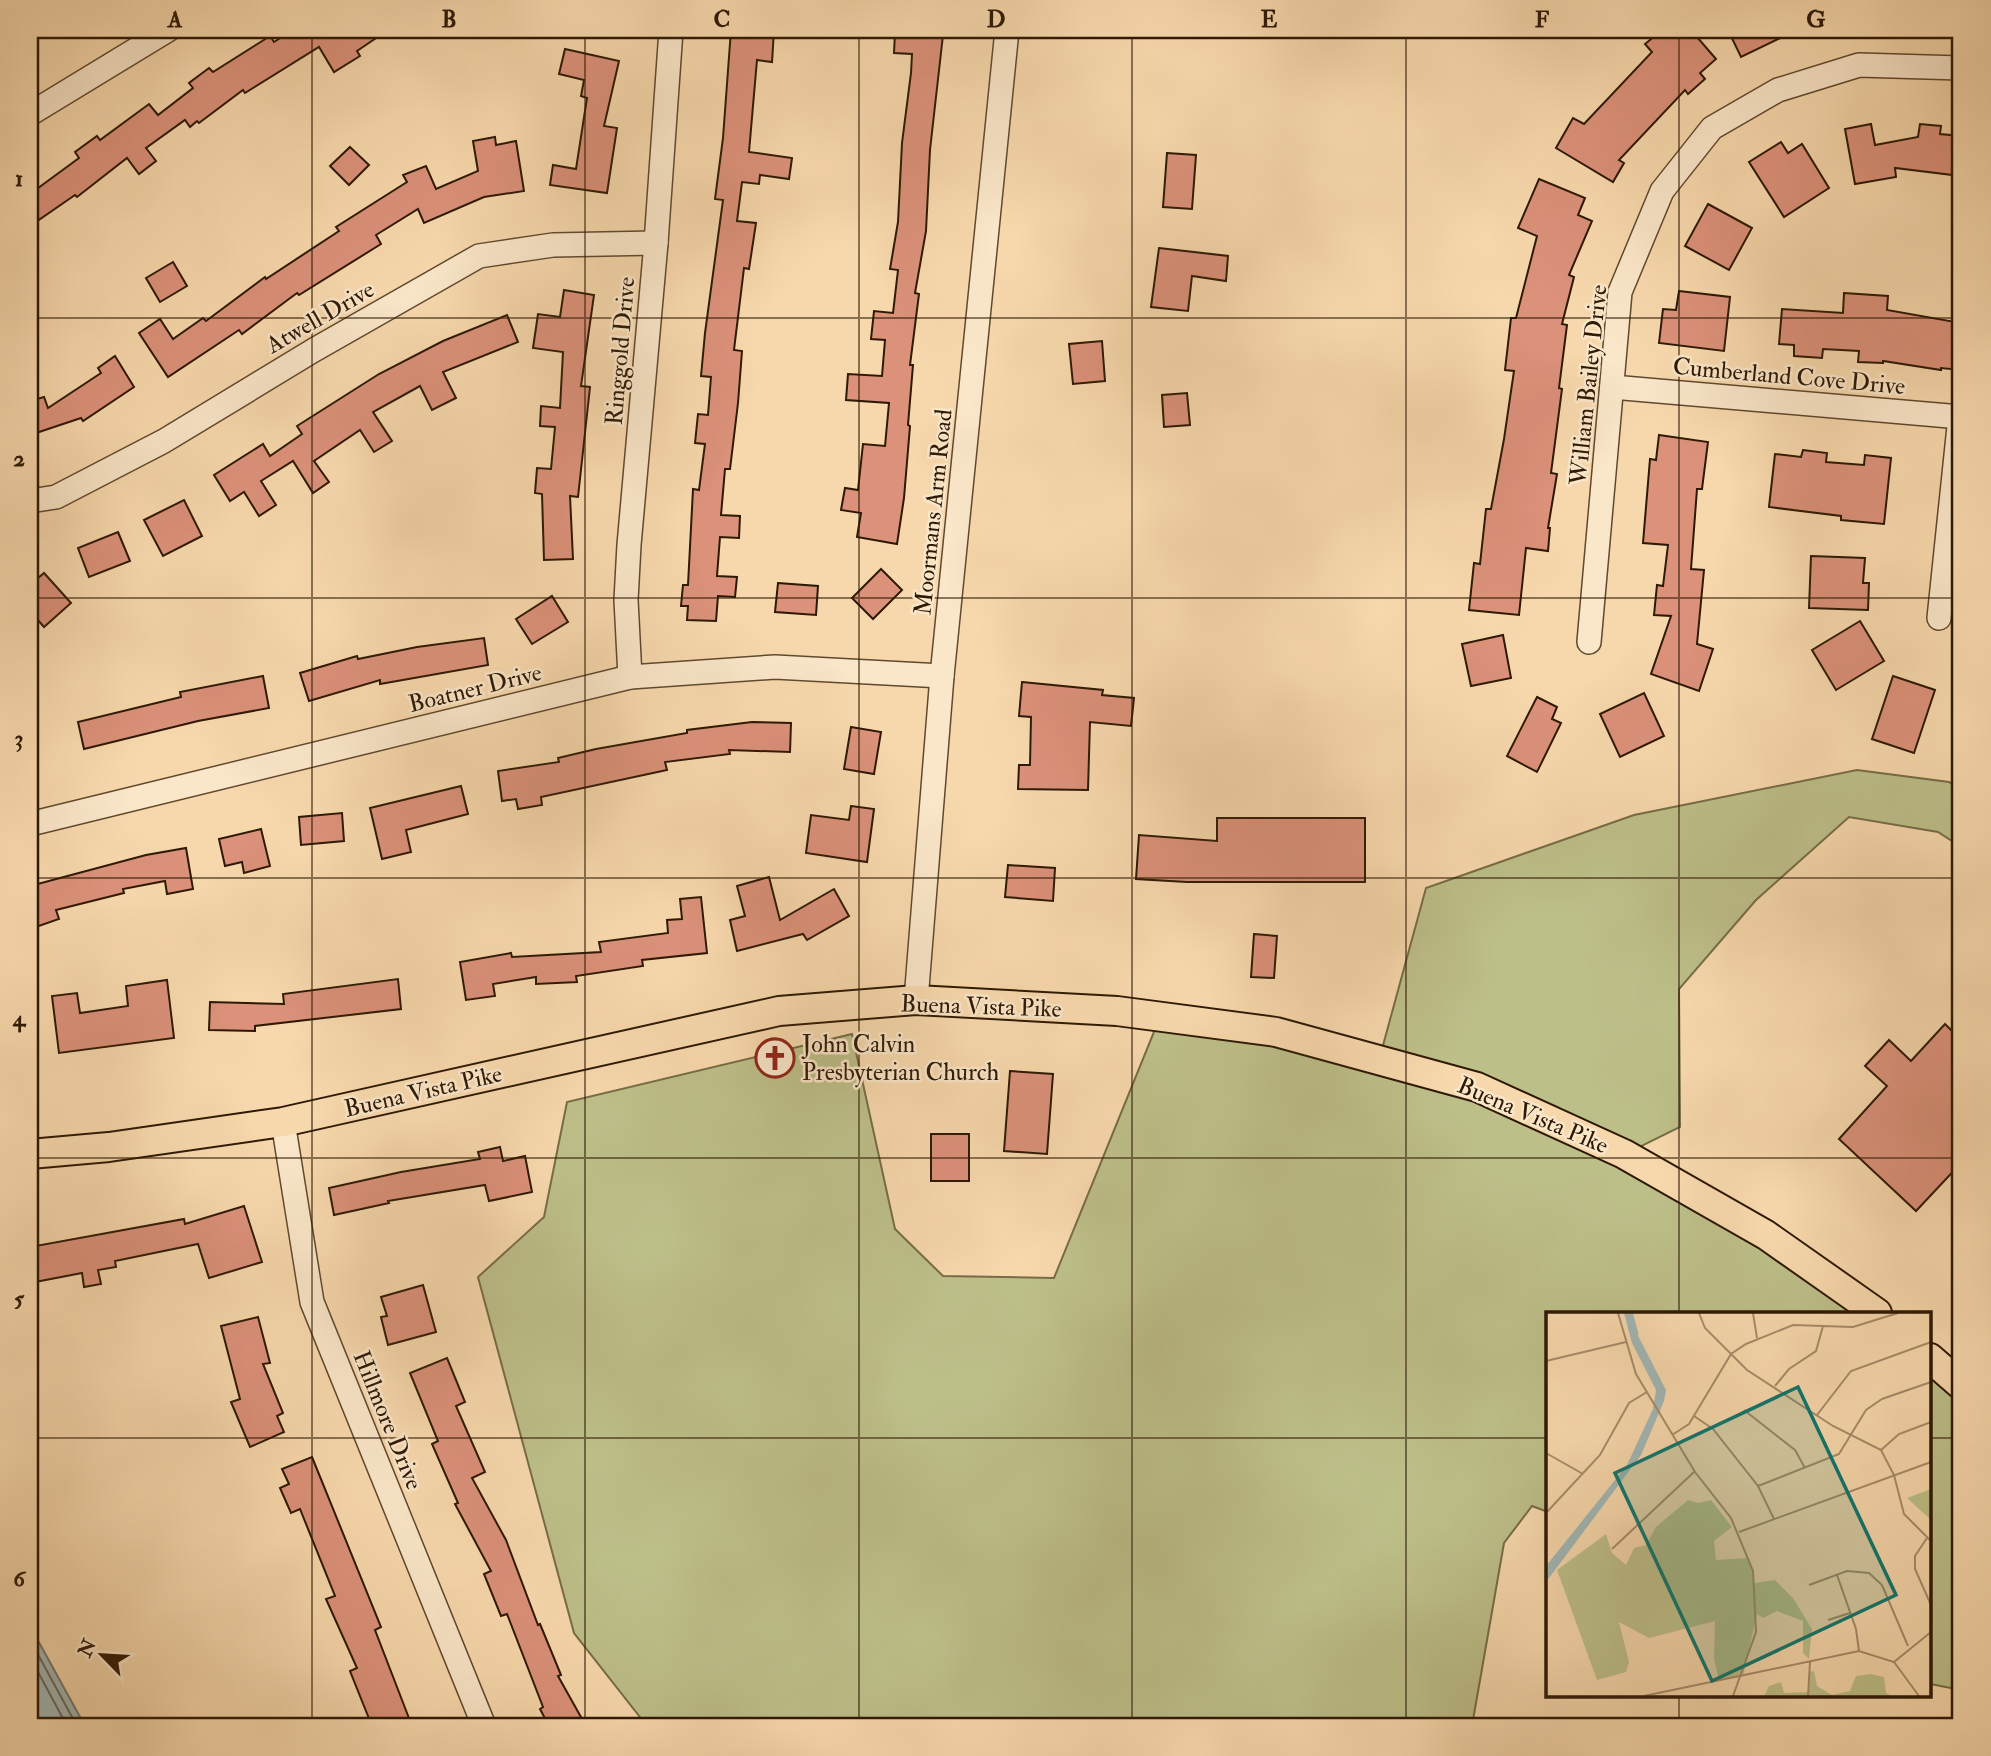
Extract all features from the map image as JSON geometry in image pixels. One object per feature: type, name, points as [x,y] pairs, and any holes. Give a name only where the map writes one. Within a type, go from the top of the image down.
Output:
[{"type":"main road","name":"Buena Vista Pike","points":[[30,1154],[109,1147],[283,1122],[779,1011],[916,1000],[1116,1011],[1276,1031],[1477,1087],[1624,1154],[1766,1234],[1876,1312]]},
{"type":"main road","points":[[1932,1360],[1961,1385]]},
{"type":"street","points":[[30,114],[168,30]]},
{"type":"street","name":"Ringgold Drive","points":[[630,677],[626,600],[671,30]]},
{"type":"street","name":"Moormans Arm Road","points":[[916,1000],[942,677],[1007,30]]},
{"type":"street","name":"William Bailey Drive","points":[[1589,642],[1620,292],[1662,191],[1712,128],[1778,90],[1859,65],[1961,68]]},
{"type":"street","name":"Atwell Drive","points":[[30,502],[56,497],[164,441],[314,350],[479,256],[553,245],[656,243]]},
{"type":"street","name":"Cumberland Cove Drive","points":[[1612,387],[1961,417]]},
{"type":"street","points":[[1939,618],[1961,417]]},
{"type":"street","name":"Boatner Drive","points":[[30,824],[630,677],[775,667],[942,677]]},
{"type":"street","name":"Hillmore Drive","points":[[283,1122],[312,1302],[484,1726]]},
{"type":"green space","points":[[1857,770],[1949,782],[1961,790],[1961,847],[1938,832],[1849,817],[1756,900],[1679,989],[1680,1127],[1625,1154],[1875,1312],[1546,1312],[1546,1511],[1532,1506],[1504,1543],[1472,1726],[647,1726],[574,1633],[478,1277],[544,1217],[567,1102],[852,1034],[895,1229],[943,1276],[1054,1278],[1160,1017],[1379,1060],[1426,888],[1634,815]]},
{"type":"green space","points":[[1932,1360],[1961,1385],[1961,1690],[1932,1684]]},
{"type":"water","points":[[30,1626],[85,1726],[30,1726]]},
{"type":"building","points":[[293,30],[388,30],[357,51],[360,56],[334,72],[319,47],[245,93],[243,90],[199,123],[197,121],[190,127],[185,120],[146,148],[156,161],[139,174],[127,158],[77,197],[75,195],[30,226],[30,194],[79,158],[75,152],[97,136],[100,140],[149,104],[158,115],[193,88],[189,83],[209,68],[213,72],[270,36],[274,42]]},
{"type":"building","points":[[731,30],[774,30],[772,62],[757,60],[749,152],[792,158],[789,179],[760,175],[759,184],[742,182],[737,221],[756,223],[749,269],[744,268],[734,350],[742,351],[738,403],[730,469],[725,469],[721,515],[740,516],[739,538],[720,537],[717,576],[737,577],[735,597],[718,596],[716,621],[687,620],[688,606],[681,606],[683,585],[688,585],[693,489],[699,490],[705,444],[695,443],[698,414],[708,415],[711,377],[701,376],[723,200],[715,199],[723,138]]},
{"type":"building","points":[[1662,30],[1691,30],[1716,59],[1700,73],[1705,79],[1688,94],[1685,90],[1619,160],[1624,163],[1613,182],[1556,148],[1573,118],[1584,124],[1652,52],[1645,44]]},
{"type":"building","points":[[1728,30],[1797,30],[1741,57]]},
{"type":"building","points":[[895,33],[943,35],[930,150],[926,231],[915,293],[919,294],[910,365],[913,365],[910,426],[897,544],[857,537],[861,513],[841,510],[845,488],[858,490],[863,444],[885,446],[889,403],[846,400],[848,374],[882,376],[885,340],[871,339],[874,311],[893,313],[898,270],[890,269],[898,222],[902,143],[912,54],[894,53]]},
{"type":"building","points":[[565,49],[619,61],[604,126],[617,128],[607,193],[550,185],[553,165],[576,169],[587,98],[581,96],[584,80],[559,74]]},
{"type":"building","points":[[1871,124],[1875,145],[1918,137],[1920,124],[1941,126],[1940,134],[1961,136],[1961,176],[1895,168],[1896,177],[1855,184],[1845,129]]},
{"type":"building","points":[[495,137],[496,145],[516,141],[524,191],[484,197],[424,223],[418,209],[376,235],[381,244],[299,295],[297,293],[242,334],[239,330],[168,377],[139,333],[160,319],[173,339],[203,318],[206,321],[265,277],[266,279],[339,231],[336,227],[407,182],[403,175],[426,166],[436,189],[478,171],[473,141]]},
{"type":"building","points":[[1781,142],[1788,153],[1802,144],[1829,188],[1784,217],[1749,162]]},
{"type":"building","points":[[350,147],[369,165],[349,185],[330,166]]},
{"type":"building","points":[[1167,153],[1196,155],[1192,209],[1163,207]]},
{"type":"building","points":[[1539,179],[1585,198],[1578,215],[1592,221],[1569,275],[1574,277],[1562,324],[1567,325],[1551,473],[1557,474],[1548,528],[1548,551],[1526,548],[1519,615],[1469,610],[1474,563],[1480,564],[1486,509],[1491,509],[1514,371],[1505,370],[1511,318],[1516,318],[1537,236],[1518,228]]},
{"type":"building","points":[[1708,204],[1752,228],[1729,270],[1685,246]]},
{"type":"building","points":[[1159,248],[1228,256],[1226,281],[1192,276],[1188,311],[1151,307]]},
{"type":"building","points":[[173,262],[187,286],[160,302],[146,278]]},
{"type":"building","points":[[564,290],[594,295],[581,386],[590,387],[578,497],[570,496],[573,559],[544,560],[542,494],[535,493],[537,468],[551,469],[555,427],[540,426],[541,406],[560,408],[563,352],[533,348],[538,314],[560,317]]},
{"type":"building","points":[[1679,291],[1730,297],[1724,351],[1659,343],[1663,309],[1676,310]]},
{"type":"building","points":[[1844,293],[1888,296],[1887,310],[1961,323],[1961,370],[1941,370],[1883,361],[1858,362],[1859,351],[1823,349],[1822,358],[1794,356],[1794,345],[1779,344],[1782,309],[1843,313]]},
{"type":"building","points":[[507,315],[518,342],[443,372],[456,398],[432,410],[420,386],[373,412],[392,441],[374,452],[360,430],[314,461],[329,482],[313,493],[293,461],[261,481],[276,505],[259,516],[244,492],[230,501],[214,475],[263,444],[270,456],[302,434],[297,426],[379,374],[443,341]]},
{"type":"building","points":[[1102,341],[1105,381],[1073,384],[1069,344]]},
{"type":"building","points":[[115,356],[134,387],[83,421],[81,418],[30,435],[30,401],[44,397],[48,408],[101,373],[98,368]]},
{"type":"building","points":[[1187,393],[1190,425],[1164,427],[1162,395]]},
{"type":"building","points":[[1659,435],[1708,442],[1702,489],[1697,489],[1691,569],[1704,570],[1697,644],[1713,649],[1699,691],[1651,674],[1671,616],[1654,615],[1657,585],[1663,586],[1668,545],[1643,543],[1650,459],[1656,460]]},
{"type":"building","points":[[1803,450],[1827,453],[1826,462],[1864,465],[1865,455],[1891,458],[1884,524],[1841,520],[1841,516],[1769,507],[1775,454],[1801,457]]},
{"type":"building","points":[[184,500],[202,536],[163,556],[144,520]]},
{"type":"building","points":[[118,532],[130,561],[89,577],[78,548]]},
{"type":"building","points":[[1811,556],[1865,558],[1863,583],[1869,583],[1868,610],[1809,608]]},
{"type":"building","points":[[881,569],[902,590],[873,619],[852,598]]},
{"type":"building","points":[[44,573],[71,603],[44,627],[30,611],[30,585]]},
{"type":"building","points":[[778,583],[818,586],[816,615],[775,612]]},
{"type":"building","points":[[552,596],[568,622],[532,644],[516,619]]},
{"type":"building","points":[[1860,621],[1884,661],[1836,690],[1812,650]]},
{"type":"building","points":[[1503,635],[1511,678],[1471,686],[1462,644]]},
{"type":"building","points":[[484,638],[488,665],[380,684],[380,680],[309,701],[300,673],[357,656],[358,659],[417,647]]},
{"type":"building","points":[[263,676],[269,708],[198,721],[84,749],[78,722],[181,697],[180,692]]},
{"type":"building","points":[[1893,676],[1935,690],[1914,753],[1872,739]]},
{"type":"building","points":[[1022,682],[1103,690],[1102,695],[1134,698],[1131,726],[1090,722],[1088,790],[1018,789],[1019,765],[1030,765],[1031,717],[1019,716]]},
{"type":"building","points":[[1644,693],[1664,736],[1620,757],[1600,714]]},
{"type":"building","points":[[1537,697],[1557,707],[1552,719],[1561,723],[1537,772],[1507,756]]},
{"type":"building","points":[[752,722],[791,723],[790,752],[729,750],[730,754],[665,762],[667,770],[541,797],[542,805],[518,809],[516,799],[502,801],[498,771],[559,762],[558,758],[687,733],[687,730]]},
{"type":"building","points":[[851,727],[881,732],[874,774],[844,769]]},
{"type":"building","points":[[461,786],[468,814],[406,830],[411,852],[382,859],[370,808]]},
{"type":"building","points":[[851,806],[874,809],[867,862],[806,853],[811,815],[849,820]]},
{"type":"building","points":[[342,813],[344,841],[301,845],[299,817]]},
{"type":"building","points":[[1217,818],[1365,818],[1365,882],[1187,882],[1136,879],[1139,835],[1217,841]]},
{"type":"building","points":[[261,829],[270,866],[244,873],[242,862],[225,866],[219,839]]},
{"type":"building","points":[[186,848],[193,889],[167,894],[165,881],[123,889],[124,893],[56,910],[59,919],[30,929],[30,886],[146,855]]},
{"type":"building","points":[[1008,865],[1055,868],[1053,901],[1005,897]]},
{"type":"building","points":[[769,877],[780,920],[834,889],[849,916],[807,940],[803,934],[737,951],[730,920],[745,916],[737,886]]},
{"type":"building","points":[[701,897],[707,953],[642,960],[643,966],[576,976],[577,982],[536,984],[536,977],[493,984],[495,996],[466,1000],[460,962],[511,953],[512,957],[601,952],[599,942],[668,933],[667,920],[682,919],[680,899]]},
{"type":"building","points":[[1254,934],[1277,936],[1274,978],[1251,977]]},
{"type":"building","points":[[398,979],[401,1009],[255,1026],[255,1031],[209,1030],[210,1002],[284,1004],[283,994]]},
{"type":"building","points":[[167,980],[174,1038],[59,1053],[52,996],[77,993],[80,1013],[128,1006],[126,986]]},
{"type":"building","points":[[1945,1024],[1961,1040],[1961,1163],[1916,1211],[1839,1139],[1887,1086],[1865,1066],[1889,1040],[1911,1061]]},
{"type":"building","points":[[1010,1071],[1053,1074],[1047,1154],[1004,1151]]},
{"type":"building","points":[[931,1134],[969,1134],[969,1181],[931,1181]]},
{"type":"building","points":[[500,1147],[503,1161],[525,1156],[532,1192],[489,1201],[485,1185],[388,1201],[389,1203],[334,1215],[329,1188],[401,1172],[480,1159],[478,1152]]},
{"type":"building","points":[[244,1206],[262,1262],[209,1278],[198,1244],[115,1261],[116,1267],[98,1270],[101,1284],[84,1287],[82,1273],[30,1283],[30,1247],[184,1219],[185,1224]]},
{"type":"building","points":[[423,1285],[436,1332],[388,1345],[381,1317],[387,1316],[381,1297]]},
{"type":"building","points":[[258,1317],[270,1363],[263,1364],[283,1413],[277,1416],[284,1432],[250,1447],[231,1402],[240,1399],[221,1326]]},
{"type":"building","points":[[447,1358],[465,1402],[456,1406],[485,1472],[472,1478],[506,1540],[538,1625],[540,1624],[561,1675],[558,1676],[586,1726],[549,1726],[540,1709],[543,1707],[507,1614],[501,1616],[484,1574],[491,1571],[455,1504],[458,1503],[432,1444],[438,1441],[410,1373]]},
{"type":"building","points":[[312,1457],[381,1627],[375,1630],[412,1726],[372,1726],[350,1671],[357,1668],[326,1599],[335,1596],[300,1509],[291,1513],[280,1488],[289,1484],[282,1469]]},
{"type":"place","name":"John Calvin Presbyterian Church","points":[[775,1058]]}]
